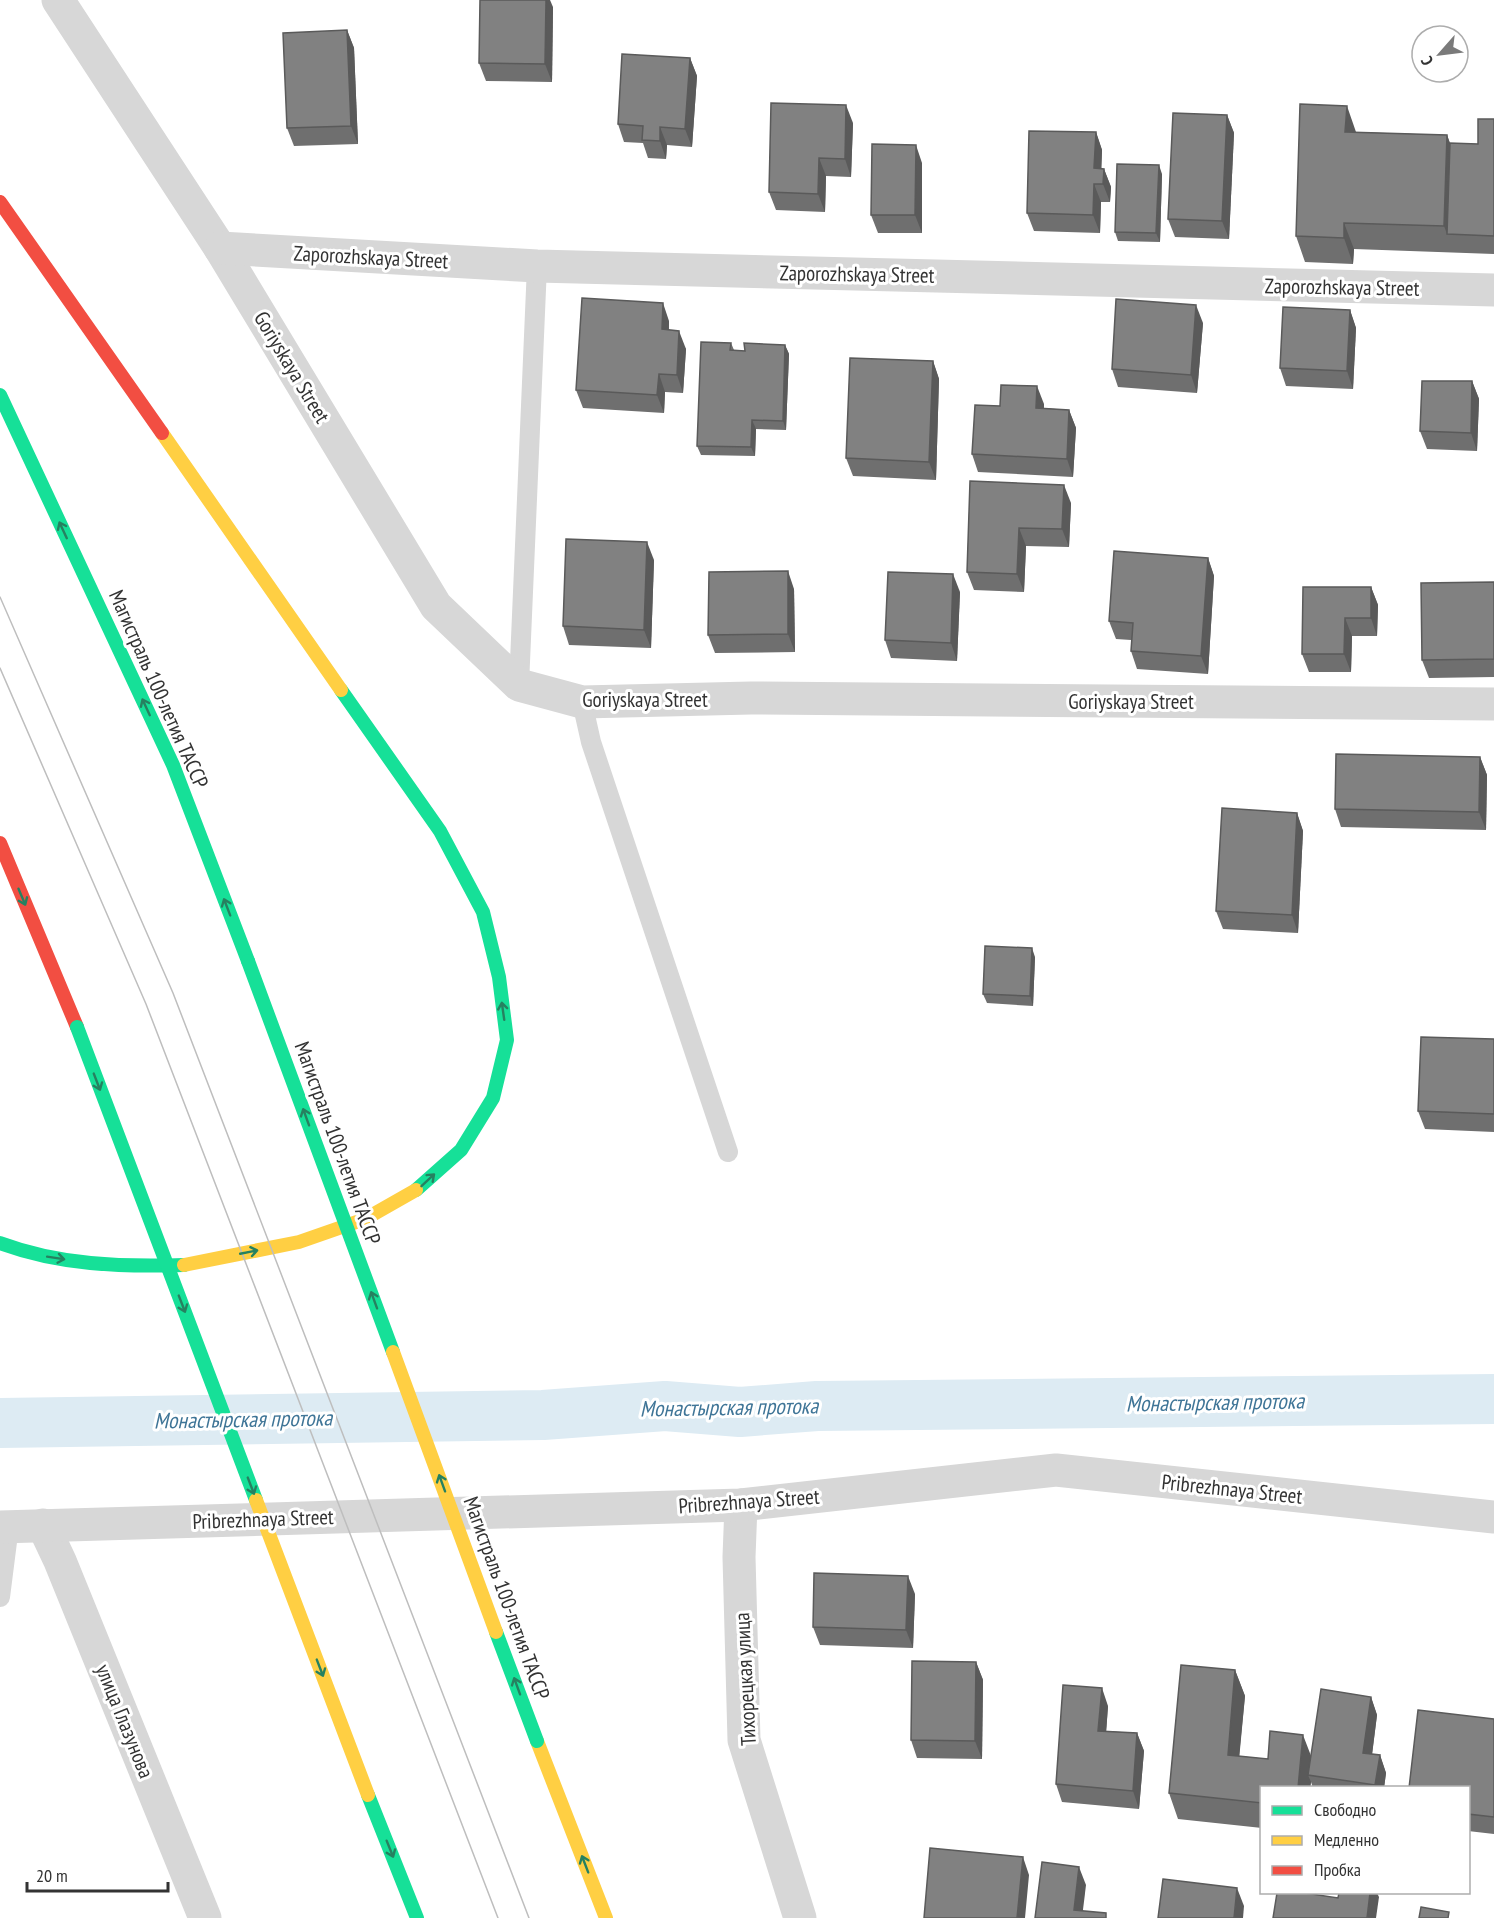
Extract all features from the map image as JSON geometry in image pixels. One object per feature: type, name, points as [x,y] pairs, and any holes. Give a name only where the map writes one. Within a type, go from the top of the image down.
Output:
[{"type":"main road","points":[[0,202],[440,831],[483,912],[499,978],[507,1040],[493,1098],[461,1150],[420,1188],[365,1219],[299,1242],[183,1265],[104,1266],[32,1254],[0,1243]]},
{"type":"main road","name":"Магистраль 100-летия ТАССР","points":[[0,395],[173,765],[537,1740],[606,1918]]},
{"type":"main road","points":[[0,843],[77,1027],[368,1795],[417,1918]]},
{"type":"street","name":"Goriyskaya Street","points":[[58,0],[220,248],[436,606],[519,685],[582,702],[763,698],[1494,704]]},
{"type":"street","name":"Zaporozhskaya Street","points":[[220,248],[537,266],[1494,291]]},
{"type":"street","name":"Pribrezhnaya Street","points":[[4,1527],[741,1505],[1056,1470],[1494,1517]]},
{"type":"street","name":"Тихорецкая улица","points":[[741,1505],[744,1740],[800,1918]]},
{"type":"street","name":"улица Глазунова","points":[[43,1525],[64,1571],[205,1918]]},
{"type":"lane","points":[[519,685],[537,266]]},
{"type":"lane","points":[[582,702],[591,742],[728,1152]]},
{"type":"lane","points":[[0,1597],[4,1527]]},
{"type":"building","points":[[480,0],[546,0],[545,64],[479,63]]},
{"type":"building","points":[[347,30],[351,126],[287,128],[283,33]]},
{"type":"building","points":[[622,54],[690,58],[685,129],[660,127],[660,141],[642,140],[643,126],[618,124]]},
{"type":"building","points":[[771,103],[846,105],[845,159],[819,158],[818,194],[769,192]]},
{"type":"building","points":[[1300,104],[1347,106],[1345,132],[1447,135],[1444,226],[1344,223],[1344,238],[1296,236]]},
{"type":"building","points":[[1173,113],[1227,115],[1222,221],[1168,219]]},
{"type":"building","points":[[1478,119],[1494,119],[1494,236],[1447,234],[1450,143],[1478,144]]},
{"type":"building","points":[[1029,131],[1096,132],[1094,168],[1104,169],[1103,184],[1094,184],[1093,215],[1027,213]]},
{"type":"building","points":[[872,144],[916,145],[915,215],[871,215]]},
{"type":"building","points":[[1117,164],[1159,165],[1156,233],[1115,232]]},
{"type":"building","points":[[582,298],[663,303],[662,329],[679,331],[677,375],[659,374],[657,395],[576,390]]},
{"type":"building","points":[[1116,299],[1196,305],[1191,375],[1112,369]]},
{"type":"building","points":[[1283,307],[1350,310],[1347,371],[1280,368]]},
{"type":"building","points":[[701,342],[731,343],[730,350],[745,351],[744,343],[785,345],[783,421],[752,420],[751,447],[697,446]]},
{"type":"building","points":[[850,358],[933,361],[929,462],[846,458]]},
{"type":"building","points":[[1422,381],[1472,381],[1471,433],[1420,431]]},
{"type":"building","points":[[1001,385],[1037,386],[1036,408],[1069,410],[1067,459],[972,454],[975,405],[1000,406]]},
{"type":"building","points":[[970,481],[1064,485],[1062,529],[1019,528],[1017,574],[967,572]]},
{"type":"building","points":[[566,539],[647,542],[644,630],[563,626]]},
{"type":"building","points":[[1114,551],[1208,558],[1201,656],[1131,651],[1133,623],[1109,621]]},
{"type":"building","points":[[788,571],[788,634],[708,635],[709,572]]},
{"type":"building","points":[[888,572],[953,574],[951,643],[885,640]]},
{"type":"building","points":[[1494,582],[1494,659],[1422,660],[1421,583]]},
{"type":"building","points":[[1303,587],[1371,587],[1371,618],[1345,618],[1344,654],[1302,654]]},
{"type":"building","points":[[1336,754],[1480,757],[1479,812],[1335,809]]},
{"type":"building","points":[[1222,808],[1297,813],[1292,915],[1216,911]]},
{"type":"building","points":[[985,946],[1032,948],[1030,996],[983,994]]},
{"type":"building","points":[[1421,1037],[1494,1039],[1494,1114],[1418,1111]]},
{"type":"building","points":[[814,1573],[908,1576],[906,1630],[813,1627]]},
{"type":"building","points":[[912,1661],[976,1662],[975,1741],[911,1740]]},
{"type":"building","points":[[1181,1665],[1235,1670],[1228,1755],[1268,1759],[1270,1731],[1303,1735],[1298,1786],[1260,1786],[1260,1803],[1169,1793]]},
{"type":"building","points":[[1063,1685],[1102,1688],[1098,1731],[1137,1733],[1133,1791],[1056,1784]]},
{"type":"building","points":[[1321,1689],[1371,1697],[1363,1753],[1380,1755],[1375,1785],[1308,1775]]},
{"type":"building","points":[[1418,1710],[1494,1719],[1494,1817],[1470,1814],[1470,1786],[1409,1786]]},
{"type":"building","points":[[930,1848],[1023,1857],[1017,1918],[924,1918]]},
{"type":"building","points":[[1042,1862],[1079,1867],[1074,1910],[1106,1913],[1106,1918],[1035,1918]]},
{"type":"building","points":[[1163,1879],[1237,1888],[1234,1918],[1158,1918]]},
{"type":"building","points":[[1277,1894],[1312,1894],[1338,1898],[1339,1894],[1370,1894],[1367,1918],[1273,1918]]},
{"type":"building","points":[[1421,1907],[1449,1912],[1448,1918],[1419,1918]]},
{"type":"waterway","name":"Монастырская протока","points":[[0,1423],[543,1415],[665,1406],[740,1412],[817,1406],[1494,1399]]},
{"type":"tram line","points":[[0,597],[173,993],[529,1918]]},
{"type":"tram line","points":[[0,668],[146,1004],[498,1918]]},
{"type":"traffic: fast","points":[[0,395],[173,765],[248,961]]},
{"type":"traffic: fast","points":[[341,690],[440,831],[483,912],[499,977],[507,1040],[493,1098],[461,1150],[416,1190]]},
{"type":"traffic: fast","points":[[248,961],[393,1352]]},
{"type":"traffic: fast","points":[[77,1027],[256,1500]]},
{"type":"traffic: fast","points":[[0,1243],[45,1256],[90,1263],[137,1266],[184,1265]]},
{"type":"traffic: fast","points":[[496,1632],[537,1741]]},
{"type":"traffic: fast","points":[[368,1795],[417,1918]]},
{"type":"traffic: slow","points":[[162,433],[341,690]]},
{"type":"traffic: slow","points":[[184,1265],[299,1242],[365,1219],[416,1190]]},
{"type":"traffic: slow","points":[[393,1352],[496,1632]]},
{"type":"traffic: slow","points":[[256,1500],[368,1795]]},
{"type":"traffic: slow","points":[[537,1741],[606,1918]]},
{"type":"traffic: jam","points":[[0,202],[162,433]]},
{"type":"traffic: jam","points":[[0,843],[77,1027]]}]
